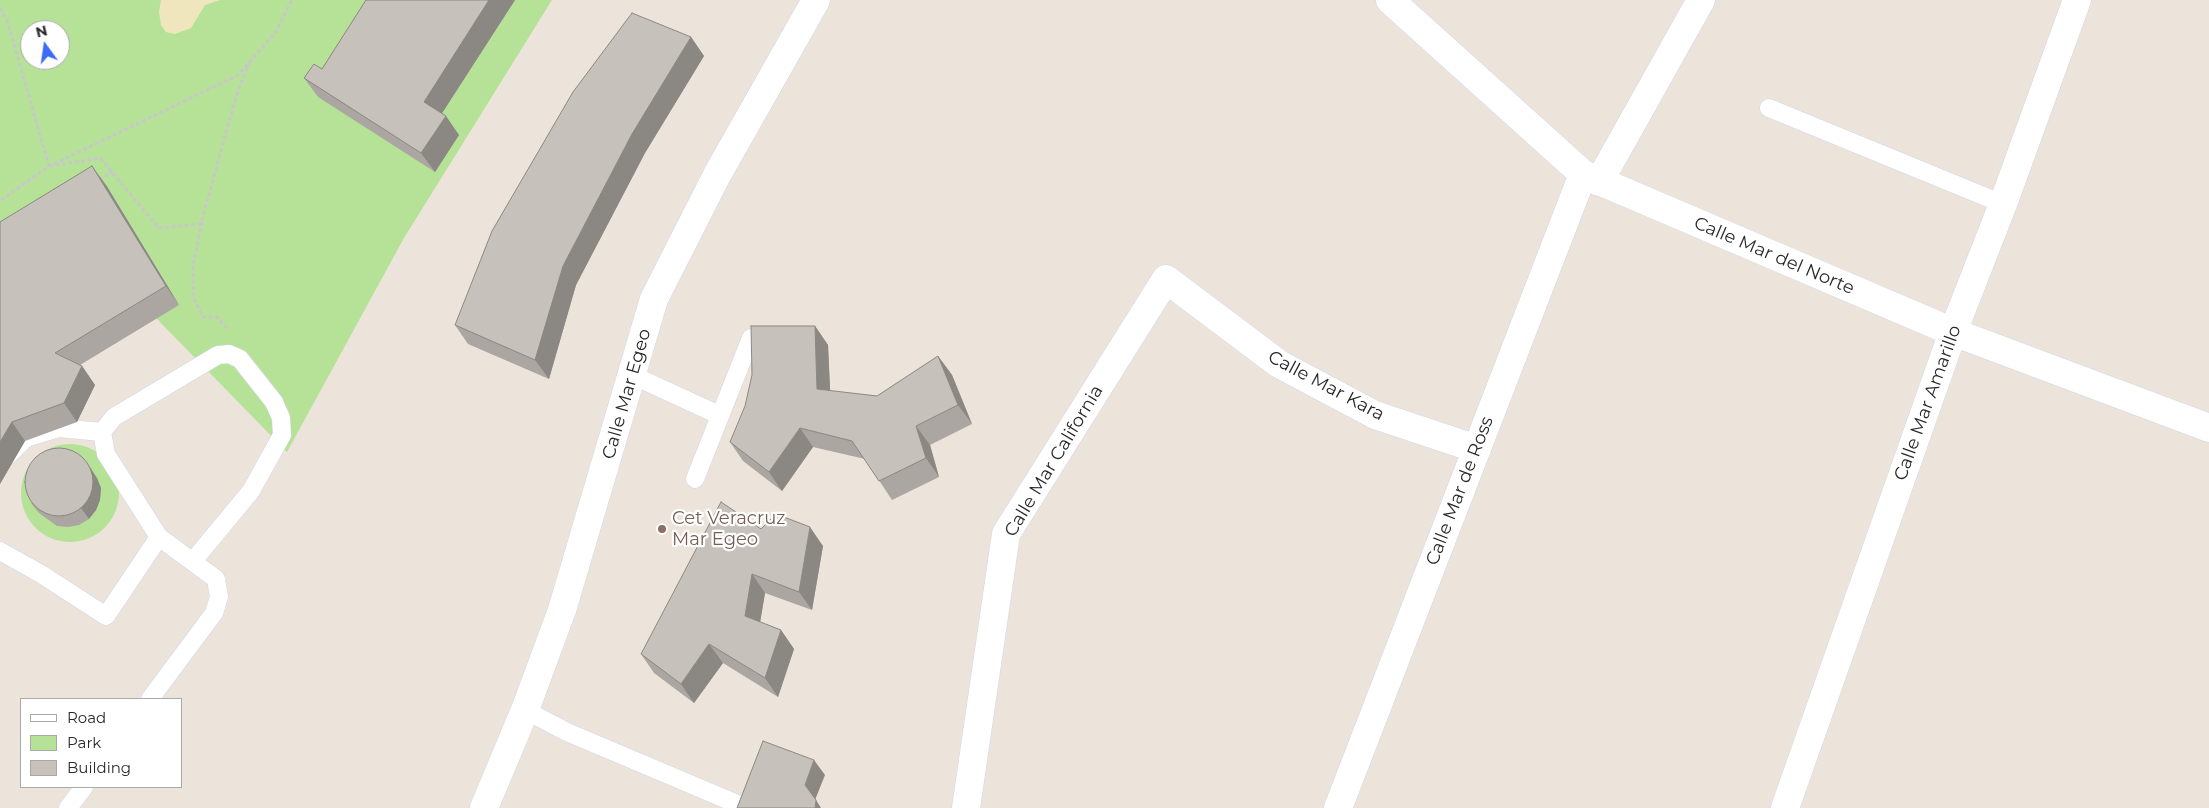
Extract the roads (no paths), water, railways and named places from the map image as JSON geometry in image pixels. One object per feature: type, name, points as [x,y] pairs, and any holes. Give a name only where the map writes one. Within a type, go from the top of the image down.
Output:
[{"type":"street","name":"Calle Mar Egeo","points":[[484,808],[525,710],[562,610],[654,299],[717,174],[816,0]]},
{"type":"street","name":"Calle Mar del Norte","points":[[1390,0],[1591,178],[1953,332],[2209,428]]},
{"type":"street","name":"Calle Mar de Ross","points":[[1338,808],[1477,449],[1591,178],[1701,0]]},
{"type":"street","name":"Calle Mar Amarillo","points":[[1785,808],[1953,332],[2003,204],[2076,0]]},
{"type":"street","name":"Calle Mar Kara","points":[[1166,279],[1279,364],[1375,415],[1477,449]]},
{"type":"street","name":"Calle Mar California","points":[[966,808],[1006,534],[1166,279]]},
{"type":"lane","points":[[1769,108],[2003,204]]},
{"type":"lane","points":[[695,479],[751,338]]},
{"type":"lane","points":[[151,698],[214,613],[219,597],[216,580],[159,537],[106,454],[102,432],[114,417],[218,355],[230,354],[240,359],[274,402],[281,418],[282,435],[251,491],[193,561]]},
{"type":"lane","points":[[632,375],[720,415]]},
{"type":"lane","points":[[0,463],[26,438],[59,428],[102,432]]},
{"type":"lane","points":[[0,551],[41,574],[106,616],[159,537]]},
{"type":"lane","points":[[525,710],[567,732],[742,806]]},
{"type":"lane","points":[[68,808],[83,788]]},
{"type":"place","name":"Cet Veracruz Mar Egeo","points":[[662,529]]}]
